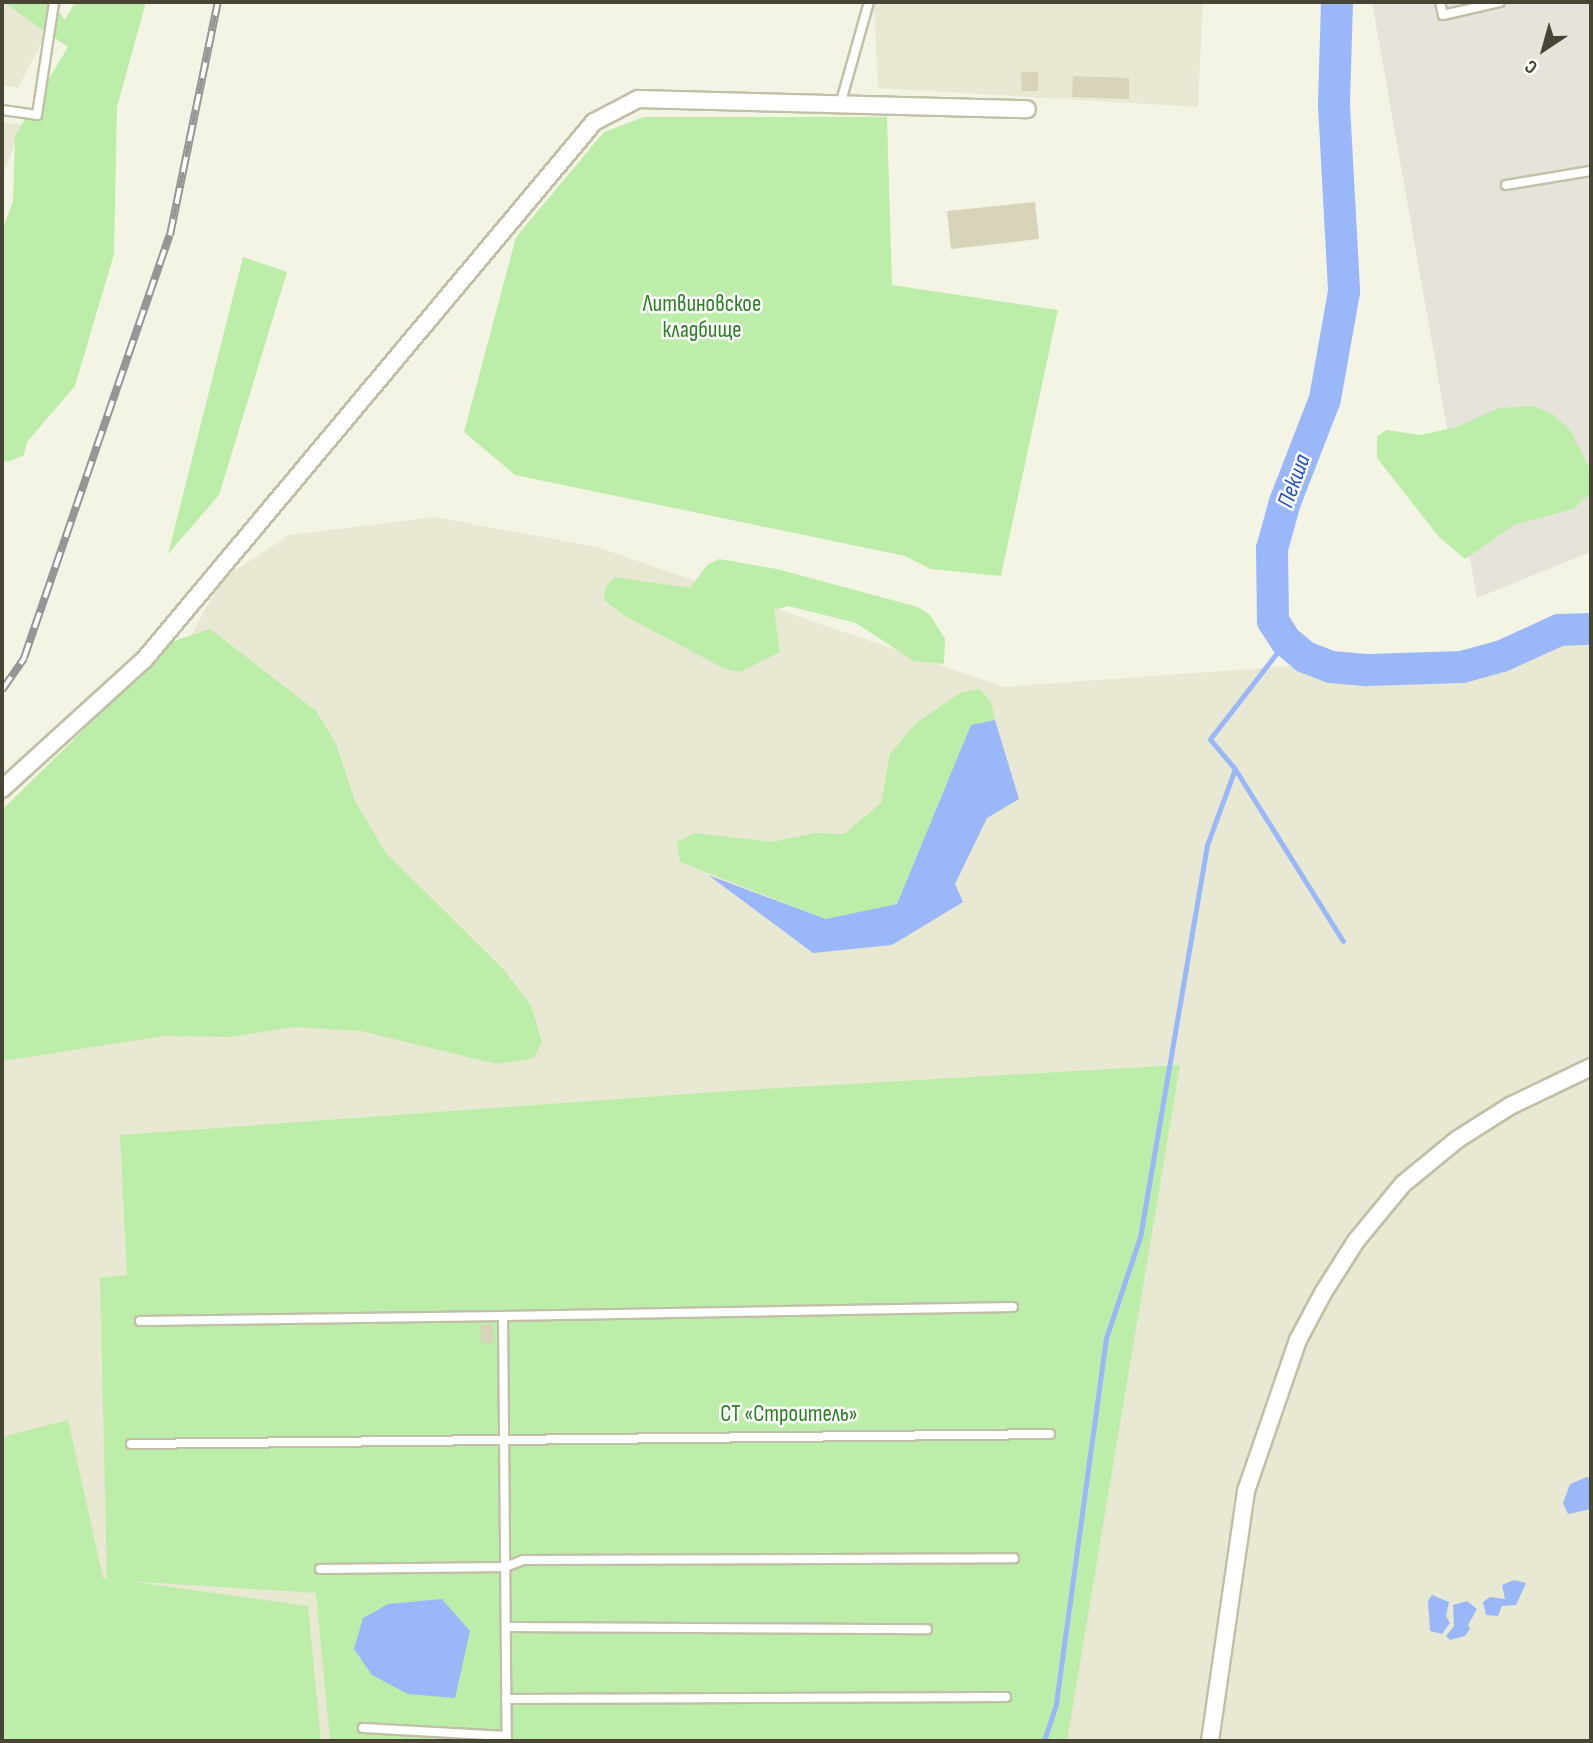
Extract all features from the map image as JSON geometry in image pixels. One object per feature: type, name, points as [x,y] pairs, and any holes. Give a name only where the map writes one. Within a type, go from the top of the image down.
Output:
[{"type":"street","points":[[2,789],[144,660],[594,122],[638,99],[1027,109]]},
{"type":"street","points":[[1210,1741],[1246,1491],[1298,1340],[1323,1293],[1356,1241],[1403,1184],[1458,1139],[1510,1106],[1591,1067]]},
{"type":"lane","points":[[2,110],[37,115],[54,2]]},
{"type":"lane","points":[[840,104],[869,2]]},
{"type":"lane","points":[[1440,2],[1443,15],[1500,2]]},
{"type":"lane","points":[[1506,185],[1591,171]]},
{"type":"lane","points":[[140,1321],[1013,1307]]},
{"type":"lane","points":[[363,1728],[507,1738],[503,1316]]},
{"type":"lane","points":[[131,1444],[504,1437],[1050,1434]]},
{"type":"lane","points":[[320,1569],[505,1567],[523,1560],[1014,1558]]},
{"type":"lane","points":[[506,1627],[927,1629]]},
{"type":"lane","points":[[506,1699],[1006,1697]]},
{"type":"shaded area","points":[[2,2],[63,2],[18,88],[2,85]]},
{"type":"shaded area","points":[[874,2],[1203,2],[1198,107],[878,88]]},
{"type":"shaded area","points":[[1372,2],[1591,2],[1591,552],[1477,598]]},
{"type":"shaded area","points":[[2,122],[23,125],[2,177]]},
{"type":"shaded area","points":[[435,517],[597,547],[1004,687],[1531,648],[1591,620],[1591,1741],[2,1741],[2,929],[89,825],[221,580],[289,535]]},
{"type":"green space","points":[[3,2],[52,2],[65,20],[75,2],[146,2],[117,107],[114,254],[75,386],[27,442],[24,455],[8,462],[2,460],[2,231],[13,201],[15,136],[68,47]]},
{"type":"green space","name":"Литвиновское кладбище","points":[[644,117],[887,117],[892,285],[1058,310],[1001,576],[931,569],[905,556],[515,475],[464,432],[516,237],[604,132]]},
{"type":"green space","points":[[243,257],[287,272],[219,495],[168,554]]},
{"type":"green space","points":[[1534,406],[1554,415],[1570,430],[1591,471],[1590,494],[1573,509],[1514,525],[1465,559],[1439,537],[1377,458],[1377,436],[1387,430],[1421,435],[1456,427],[1499,408]]},
{"type":"green space","points":[[719,559],[777,569],[918,607],[930,615],[945,639],[944,664],[914,661],[856,623],[788,606],[774,610],[780,652],[740,672],[725,669],[625,616],[604,600],[606,586],[615,577],[690,588],[707,565]]},
{"type":"green space","points":[[210,629],[316,711],[336,744],[355,801],[385,852],[504,970],[531,1006],[542,1042],[534,1058],[497,1064],[361,1031],[294,1027],[231,1037],[164,1036],[2,1061],[2,810],[174,641]]},
{"type":"green space","points":[[979,689],[991,702],[995,720],[971,726],[897,904],[826,919],[680,862],[677,842],[695,833],[772,842],[815,833],[844,834],[881,803],[890,754],[916,723],[960,693]]},
{"type":"green space","name":"СТ «Строитель»","points":[[1180,1065],[1067,1741],[330,1741],[316,1593],[127,1581],[308,1606],[321,1741],[2,1741],[2,1437],[68,1420],[103,1578],[107,1579],[100,1278],[127,1275],[120,1135],[729,1091]]},
{"type":"water","points":[[995,720],[1019,799],[987,818],[955,884],[963,902],[892,945],[813,953],[708,875],[826,919],[897,904],[971,725]]},
{"type":"water","points":[[1587,1477],[1591,1479],[1591,1509],[1568,1514],[1563,1503],[1570,1484]]},
{"type":"water","points":[[1514,1580],[1526,1583],[1516,1605],[1502,1606],[1498,1616],[1486,1615],[1483,1602],[1490,1597],[1505,1599],[1502,1585]]},
{"type":"water","points":[[1432,1595],[1449,1602],[1446,1616],[1450,1623],[1442,1634],[1430,1631],[1428,1601]]},
{"type":"water","points":[[442,1599],[470,1631],[455,1698],[408,1694],[372,1675],[354,1649],[363,1618],[388,1604]]},
{"type":"water","points":[[1467,1601],[1477,1609],[1468,1625],[1470,1629],[1465,1636],[1450,1640],[1446,1636],[1454,1626],[1453,1605]]},
{"type":"building","points":[[1021,72],[1038,72],[1038,91],[1022,91]]},
{"type":"building","points":[[1073,76],[1129,78],[1129,99],[1072,97]]},
{"type":"building","points":[[1035,202],[1039,239],[951,249],[947,211]]},
{"type":"building","points":[[493,1324],[493,1343],[481,1343],[480,1325]]},
{"type":"waterway","name":"Пекша","points":[[1337,2],[1334,105],[1344,292],[1325,399],[1285,502],[1272,549],[1273,621],[1286,641],[1305,657],[1331,667],[1368,670],[1462,667],[1502,656],[1559,630],[1591,629]]},
{"type":"waterway","points":[[1044,1741],[1056,1703],[1106,1338],[1140,1237],[1207,845],[1235,769],[1210,739],[1286,641]]},
{"type":"waterway","points":[[1235,769],[1343,941]]},
{"type":"railway","points":[[2,690],[24,658],[170,235],[218,2]]}]
